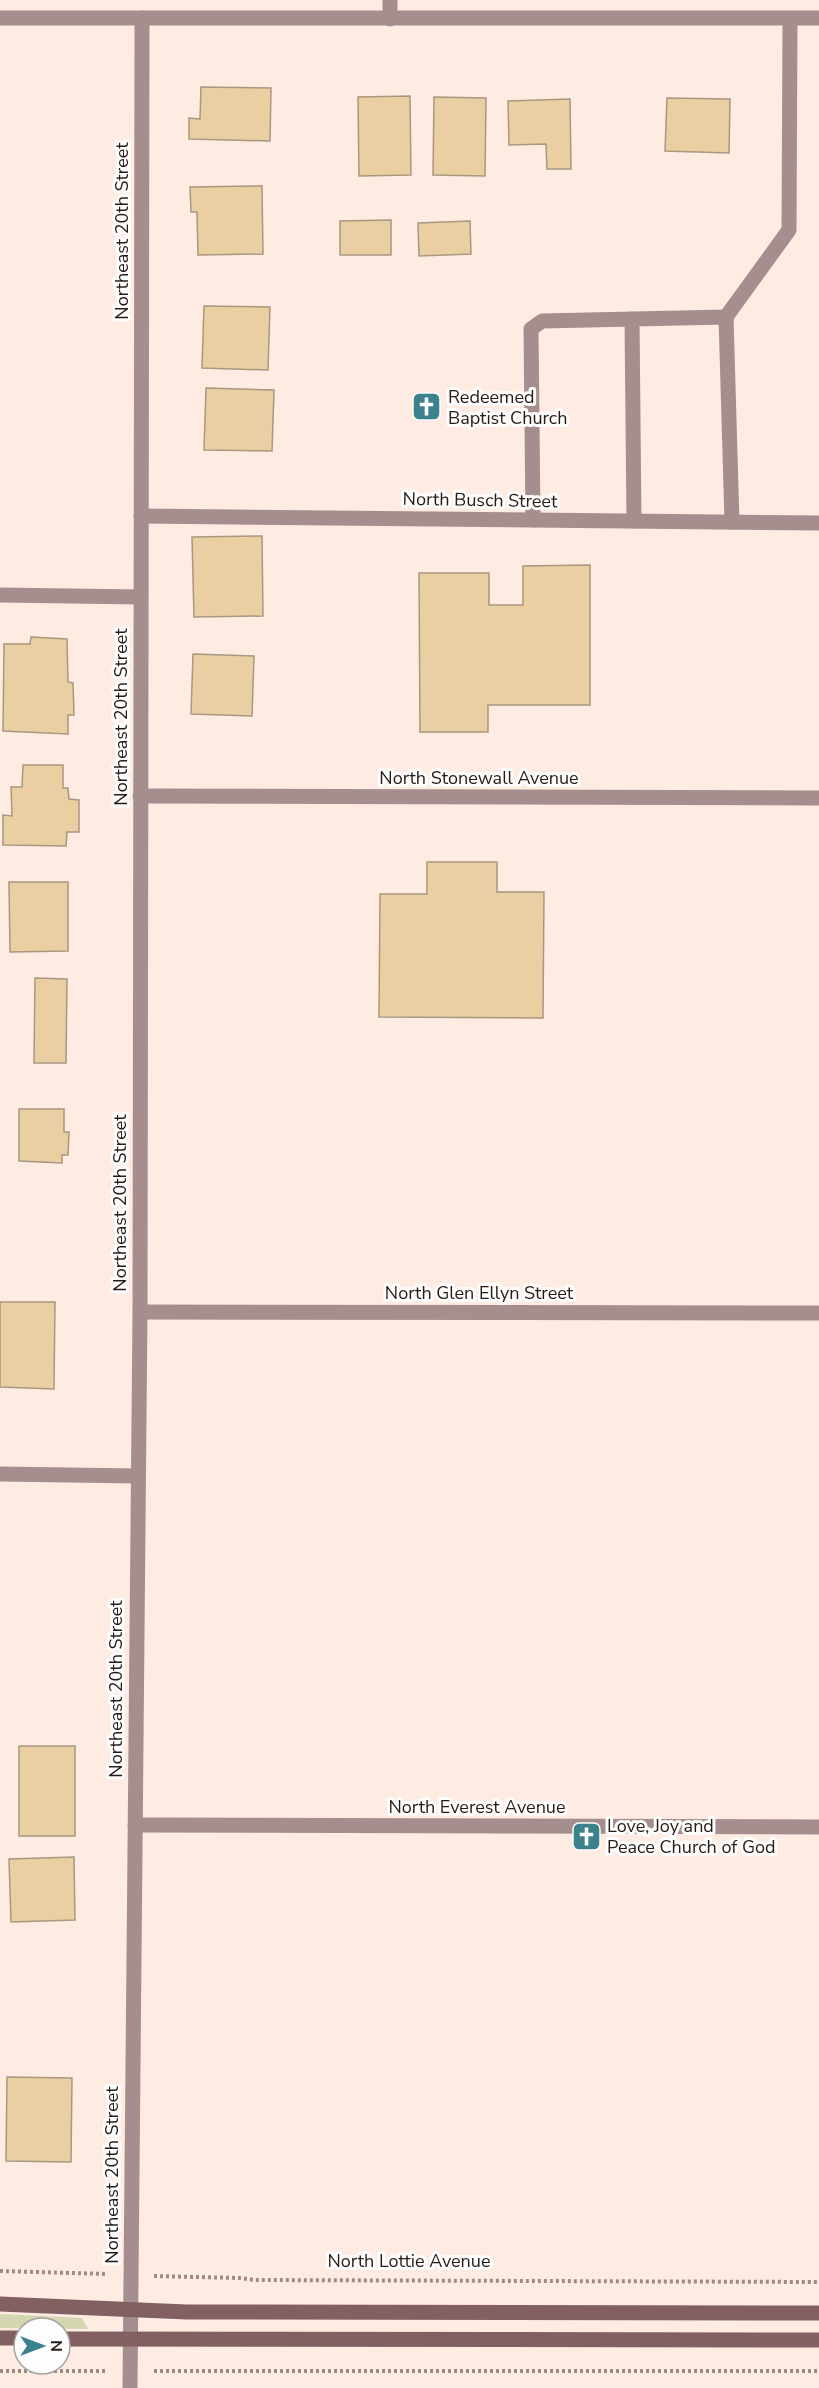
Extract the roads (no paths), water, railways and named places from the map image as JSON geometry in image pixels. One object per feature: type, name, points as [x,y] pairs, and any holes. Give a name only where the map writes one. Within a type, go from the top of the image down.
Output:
[{"type":"main road","points":[[0,2304],[131,2311],[819,2313]]},
{"type":"main road","points":[[72,2339],[819,2340]]},
{"type":"street","points":[[390,0],[390,20]]},
{"type":"street","points":[[0,18],[390,20],[819,18]]},
{"type":"street","name":"Northeast 20th Street","points":[[130,2388],[140,1312],[142,18]]},
{"type":"street","points":[[732,522],[726,317],[789,230],[790,18]]},
{"type":"street","points":[[533,520],[531,329],[542,321],[726,317]]},
{"type":"street","points":[[632,319],[634,521]]},
{"type":"street","name":"North Busch Street","points":[[141,516],[819,523]]},
{"type":"street","points":[[0,595],[140,597]]},
{"type":"street","name":"North Stonewall Avenue","points":[[140,796],[819,798]]},
{"type":"street","name":"North Glen Ellyn Street","points":[[140,1312],[819,1313]]},
{"type":"street","points":[[0,1474],[138,1476]]},
{"type":"street","name":"North Everest Avenue","points":[[135,1826],[819,1827]]},
{"type":"place","name":"Redeemed Baptist Church","points":[[427,407]]},
{"type":"place","name":"Love, Joy and Peace Church of God","points":[[586,1836]]}]
